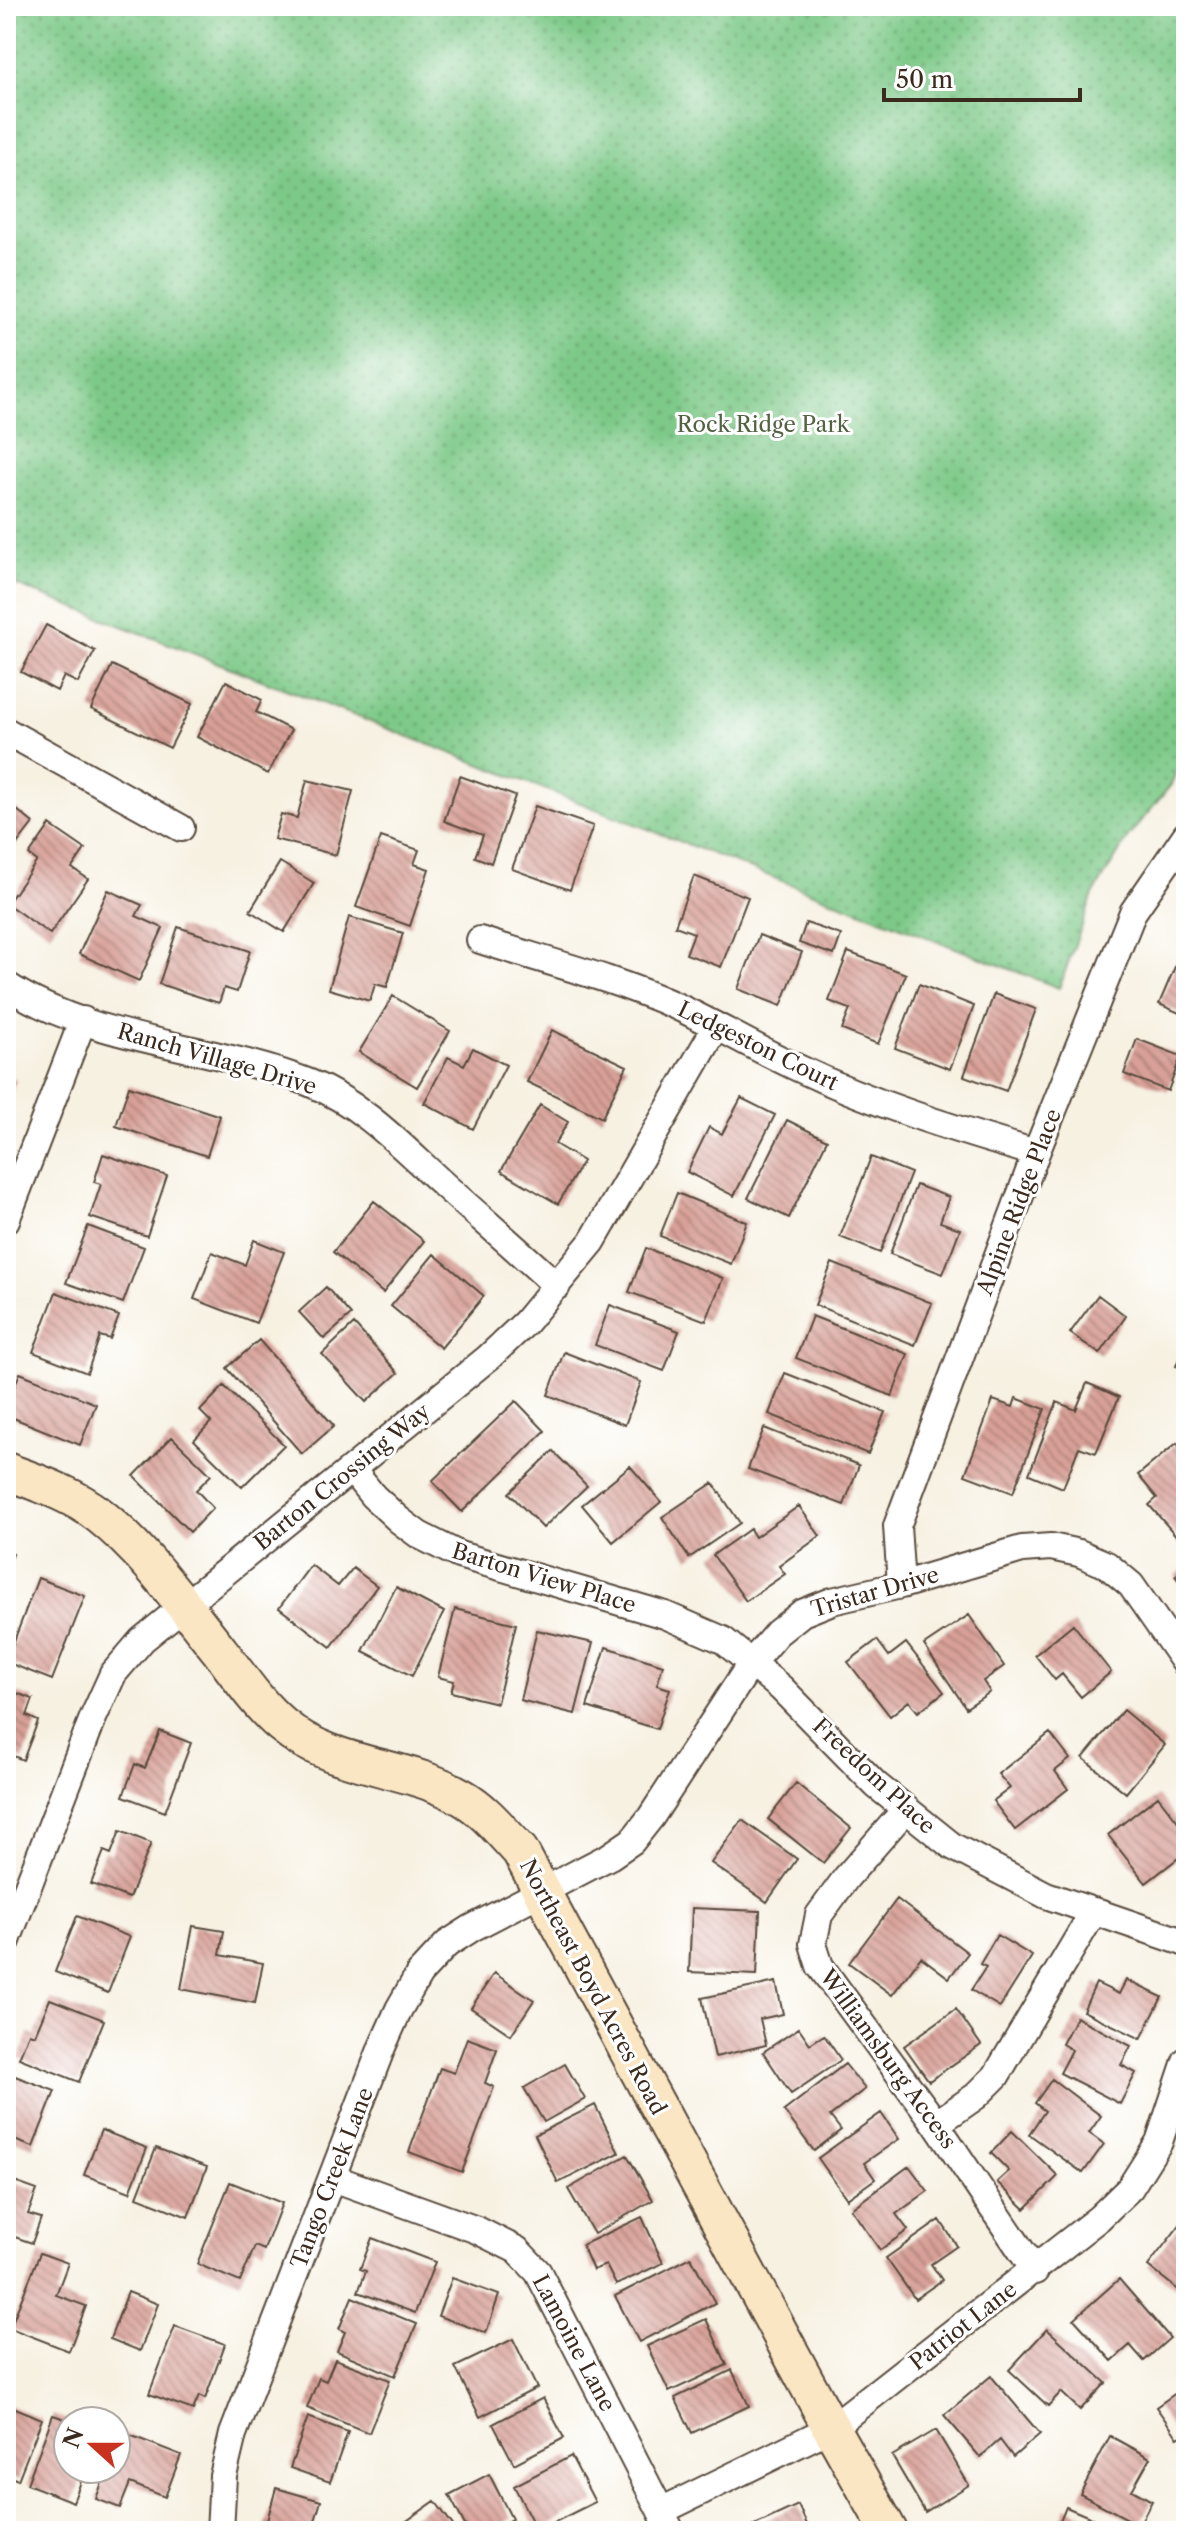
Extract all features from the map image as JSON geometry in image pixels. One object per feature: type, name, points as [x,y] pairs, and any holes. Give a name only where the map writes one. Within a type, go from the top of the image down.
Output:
[{"type":"street","points":[[6,731],[181,828]]},
{"type":"street","name":"Alpine Ridge Place","points":[[901,1585],[897,1526],[1036,1153],[1133,912],[1186,835]]},
{"type":"street","name":"Ledgeston Court","points":[[480,940],[627,987],[676,1006],[798,1068],[874,1100],[953,1129],[1036,1153]]},
{"type":"street","name":"Ranch Village Drive","points":[[6,985],[23,996],[83,1020],[263,1068],[311,1083],[346,1101],[380,1125],[557,1286]]},
{"type":"street","points":[[6,1220],[83,1020]]},
{"type":"street","name":"Barton Crossing Way","points":[[6,1943],[113,1674],[142,1640],[489,1357],[525,1323],[592,1242],[716,1027]]},
{"type":"street","name":"Barton View Place","points":[[352,1470],[373,1496],[399,1520],[419,1535],[459,1555],[665,1615],[723,1640],[752,1662]]},
{"type":"street","name":"Northeast Boyd Acres Road","points":[[6,1471],[69,1496],[99,1515],[184,1606],[282,1725],[319,1748],[424,1781],[462,1797],[490,1819],[520,1851],[889,2531]]},
{"type":"street","name":"Tristar Drive","points":[[542,1891],[610,1856],[632,1841],[651,1817],[752,1662],[777,1633],[802,1613],[832,1601],[901,1585],[1022,1549],[1051,1547],[1079,1553],[1107,1565],[1131,1585],[1186,1664]]},
{"type":"street","name":"Freedom Place","points":[[752,1662],[876,1785],[952,1846],[1046,1895],[1186,1943]]},
{"type":"street","name":"Williamsburg Access","points":[[906,1809],[846,1878],[819,1915],[813,1944],[820,1966],[936,2124],[1035,2271]]},
{"type":"street","name":"Tango Creek Lane","points":[[220,2531],[223,2476],[233,2434],[399,2009],[419,1974],[447,1944],[542,1891]]},
{"type":"street","points":[[936,2124],[976,2096],[996,2076],[1094,1911]]},
{"type":"street","name":"Patriot Lane","points":[[666,2521],[831,2428],[1099,2218],[1130,2188],[1159,2142],[1186,2061]]},
{"type":"street","name":"Lamoine Lane","points":[[333,2178],[477,2230],[517,2250],[538,2272],[666,2521]]},
{"type":"green space","name":"Rock Ridge Park","points":[[6,6],[1186,6],[1186,746],[1171,785],[1128,837],[1093,895],[1059,988],[6,581]]},
{"type":"building","points":[[46,625],[95,651],[78,683],[64,676],[57,691],[21,672]]},
{"type":"building","points":[[112,665],[192,704],[170,748],[91,709]]},
{"type":"building","points":[[226,681],[262,700],[256,712],[291,730],[268,774],[197,737]]},
{"type":"building","points":[[460,776],[515,796],[491,863],[475,857],[483,835],[444,821]]},
{"type":"building","points":[[307,780],[353,791],[336,855],[274,839],[281,814],[297,818]]},
{"type":"building","points":[[6,801],[33,823],[6,858]]},
{"type":"building","points":[[535,806],[593,826],[570,890],[512,869]]},
{"type":"building","points":[[50,825],[85,849],[72,868],[88,879],[50,934],[7,904],[37,861],[29,855]]},
{"type":"building","points":[[381,837],[419,850],[414,864],[429,869],[410,926],[356,907]]},
{"type":"building","points":[[280,862],[314,883],[284,932],[250,911]]},
{"type":"building","points":[[694,876],[748,897],[721,967],[686,954],[694,933],[675,926]]},
{"type":"building","points":[[108,890],[142,905],[136,916],[163,928],[139,981],[79,954]]},
{"type":"building","points":[[349,917],[403,933],[387,987],[375,984],[370,1001],[329,989]]},
{"type":"building","points":[[806,923],[841,935],[834,955],[799,943]]},
{"type":"building","points":[[178,927],[250,951],[237,992],[224,988],[219,1003],[159,984]]},
{"type":"building","points":[[759,935],[802,952],[781,1006],[738,989]]},
{"type":"building","points":[[1183,948],[1186,949],[1186,1016],[1159,1004]]},
{"type":"building","points":[[848,952],[906,974],[878,1044],[842,1030],[850,1009],[829,1001]]},
{"type":"building","points":[[919,984],[974,1006],[950,1069],[895,1048]]},
{"type":"building","points":[[994,994],[1036,1009],[1006,1091],[964,1076]]},
{"type":"building","points":[[393,996],[450,1031],[417,1087],[359,1052]]},
{"type":"building","points":[[552,1030],[627,1066],[602,1118],[527,1082]]},
{"type":"building","points":[[1137,1039],[1181,1056],[1168,1091],[1124,1074]]},
{"type":"building","points":[[473,1048],[506,1065],[473,1129],[424,1103],[448,1057],[464,1065]]},
{"type":"building","points":[[6,1076],[16,1080],[6,1105]]},
{"type":"building","points":[[129,1086],[220,1116],[207,1156],[116,1126]]},
{"type":"building","points":[[741,1098],[775,1115],[734,1196],[687,1172],[709,1127],[722,1134]]},
{"type":"building","points":[[540,1105],[568,1122],[555,1144],[583,1161],[558,1204],[501,1171]]},
{"type":"building","points":[[787,1120],[827,1140],[789,1218],[748,1198]]},
{"type":"building","points":[[103,1154],[167,1176],[147,1236],[90,1217],[101,1184],[94,1182]]},
{"type":"building","points":[[871,1157],[911,1173],[880,1253],[840,1237]]},
{"type":"building","points":[[916,1185],[949,1197],[940,1222],[960,1229],[943,1274],[890,1254]]},
{"type":"building","points":[[677,1193],[747,1222],[731,1264],[660,1236]]},
{"type":"building","points":[[374,1201],[424,1241],[383,1293],[333,1252]]},
{"type":"building","points":[[88,1226],[144,1247],[123,1303],[66,1283]]},
{"type":"building","points":[[254,1240],[284,1252],[256,1323],[194,1299],[212,1252],[245,1265]]},
{"type":"building","points":[[646,1248],[723,1278],[706,1321],[629,1292]]},
{"type":"building","points":[[434,1254],[484,1296],[441,1348],[391,1306]]},
{"type":"building","points":[[832,1263],[932,1303],[915,1345],[815,1305]]},
{"type":"building","points":[[326,1287],[351,1315],[324,1339],[299,1312]]},
{"type":"building","points":[[56,1292],[119,1316],[110,1339],[100,1336],[87,1373],[33,1352]]},
{"type":"building","points":[[1098,1295],[1126,1316],[1100,1354],[1070,1333]]},
{"type":"building","points":[[610,1305],[679,1331],[664,1371],[595,1345]]},
{"type":"building","points":[[812,1316],[908,1354],[892,1396],[796,1358]]},
{"type":"building","points":[[354,1324],[398,1373],[366,1402],[322,1354]]},
{"type":"building","points":[[259,1340],[334,1426],[302,1454],[227,1368]]},
{"type":"building","points":[[1186,1340],[1186,1369],[1176,1366]]},
{"type":"building","points":[[564,1352],[641,1382],[625,1425],[548,1395]]},
{"type":"building","points":[[20,1373],[96,1404],[80,1445],[6,1415]]},
{"type":"building","points":[[785,1373],[885,1412],[868,1454],[769,1414]]},
{"type":"building","points":[[1087,1383],[1119,1397],[1096,1453],[1079,1447],[1063,1488],[1029,1474],[1057,1402],[1076,1410]]},
{"type":"building","points":[[224,1386],[284,1445],[242,1487],[194,1440],[211,1422],[200,1411]]},
{"type":"building","points":[[1016,1398],[1045,1409],[1013,1493],[965,1475],[993,1400],[1013,1407]]},
{"type":"building","points":[[516,1401],[545,1431],[462,1512],[432,1481]]},
{"type":"building","points":[[764,1428],[859,1465],[844,1505],[748,1469]]},
{"type":"building","points":[[172,1437],[211,1475],[196,1490],[213,1508],[190,1532],[134,1476]]},
{"type":"building","points":[[1177,1443],[1186,1454],[1186,1533],[1179,1539],[1149,1505],[1157,1498],[1138,1475]]},
{"type":"building","points":[[553,1451],[587,1486],[543,1528],[509,1493]]},
{"type":"building","points":[[630,1466],[661,1502],[613,1542],[582,1505]]},
{"type":"building","points":[[713,1483],[740,1523],[689,1558],[662,1517]]},
{"type":"building","points":[[799,1506],[820,1536],[779,1566],[785,1574],[746,1601],[713,1555],[750,1529],[755,1537]]},
{"type":"building","points":[[6,1551],[13,1554],[6,1572]]},
{"type":"building","points":[[311,1565],[338,1586],[353,1568],[377,1586],[331,1647],[279,1608]]},
{"type":"building","points":[[1186,1567],[1186,1590],[1175,1576]]},
{"type":"building","points":[[38,1578],[85,1596],[52,1680],[6,1662]]},
{"type":"building","points":[[396,1587],[444,1612],[412,1676],[363,1651]]},
{"type":"building","points":[[455,1609],[516,1624],[497,1703],[451,1692],[454,1681],[438,1677]]},
{"type":"building","points":[[969,1615],[1004,1666],[983,1681],[990,1692],[966,1708],[924,1645]]},
{"type":"building","points":[[1073,1624],[1111,1672],[1081,1697],[1062,1674],[1055,1680],[1035,1655]]},
{"type":"building","points":[[537,1630],[593,1643],[575,1714],[520,1700]]},
{"type":"building","points":[[877,1640],[889,1656],[906,1643],[944,1692],[918,1712],[909,1701],[890,1716],[848,1662]]},
{"type":"building","points":[[606,1647],[663,1665],[657,1685],[670,1689],[657,1729],[587,1707]]},
{"type":"building","points":[[6,1689],[33,1699],[27,1716],[38,1721],[23,1760],[6,1753]]},
{"type":"building","points":[[1123,1710],[1165,1745],[1126,1793],[1083,1758]]},
{"type":"building","points":[[160,1731],[191,1743],[165,1812],[123,1796],[135,1764],[145,1768]]},
{"type":"building","points":[[1050,1733],[1070,1759],[1055,1771],[1068,1789],[1015,1830],[993,1801],[1010,1788],[998,1774]]},
{"type":"building","points":[[796,1783],[851,1828],[823,1863],[768,1819]]},
{"type":"building","points":[[1158,1796],[1186,1832],[1186,1852],[1146,1883],[1108,1835]]},
{"type":"building","points":[[742,1820],[797,1859],[767,1902],[711,1863]]},
{"type":"building","points":[[120,1831],[151,1843],[129,1898],[91,1884],[104,1851],[111,1854]]},
{"type":"building","points":[[897,1899],[968,1953],[949,1978],[921,1957],[892,1995],[849,1963]]},
{"type":"building","points":[[692,1908],[760,1911],[757,1975],[689,1972]]},
{"type":"building","points":[[77,1916],[130,1937],[108,1993],[55,1972]]},
{"type":"building","points":[[193,1926],[224,1931],[220,1955],[263,1963],[255,2003],[181,1989]]},
{"type":"building","points":[[997,1935],[1032,1956],[1000,2007],[971,1990],[986,1967],[980,1964]]},
{"type":"building","points":[[494,1973],[534,2000],[511,2035],[471,2008]]},
{"type":"building","points":[[1126,1980],[1162,1997],[1141,2039],[1083,2011],[1096,1983],[1119,1994]]},
{"type":"building","points":[[776,1982],[783,2014],[760,2019],[766,2045],[715,2057],[702,1998]]},
{"type":"building","points":[[50,1999],[104,2020],[79,2082],[19,2058],[29,2033],[35,2035]]},
{"type":"building","points":[[956,2009],[981,2045],[929,2081],[904,2046]]},
{"type":"building","points":[[1076,2017],[1131,2046],[1121,2065],[1136,2073],[1120,2104],[1060,2073],[1072,2050],[1062,2044]]},
{"type":"building","points":[[799,2028],[810,2044],[824,2035],[841,2060],[791,2094],[763,2052]]},
{"type":"building","points":[[467,2038],[497,2049],[485,2083],[494,2087],[462,2172],[409,2152],[440,2068],[454,2073]]},
{"type":"building","points":[[565,2064],[585,2099],[544,2122],[524,2088]]},
{"type":"building","points":[[845,2064],[865,2089],[830,2116],[841,2130],[814,2151],[784,2111]]},
{"type":"building","points":[[15,2076],[55,2091],[33,2147],[6,2137],[13,2110],[6,2107],[6,2100]]},
{"type":"building","points":[[1052,2079],[1101,2116],[1089,2133],[1104,2144],[1083,2173],[1029,2134],[1045,2111],[1035,2103]]},
{"type":"building","points":[[595,2105],[619,2153],[558,2183],[535,2135]]},
{"type":"building","points":[[881,2113],[899,2139],[864,2163],[875,2179],[847,2199],[818,2158]]},
{"type":"building","points":[[101,2130],[147,2148],[130,2192],[84,2175]]},
{"type":"building","points":[[1012,2131],[1058,2176],[1025,2209],[997,2182],[1009,2171],[991,2153]]},
{"type":"building","points":[[156,2148],[207,2167],[188,2217],[137,2197]]},
{"type":"building","points":[[627,2155],[653,2200],[594,2234],[568,2189]]},
{"type":"building","points":[[909,2166],[928,2191],[896,2214],[908,2230],[880,2250],[851,2209]]},
{"type":"building","points":[[6,2179],[37,2190],[28,2214],[41,2218],[32,2243],[6,2234]]},
{"type":"building","points":[[230,2182],[282,2203],[264,2250],[255,2246],[240,2282],[197,2264]]},
{"type":"building","points":[[642,2217],[663,2263],[616,2285],[606,2265],[593,2270],[582,2245]]},
{"type":"building","points":[[1186,2217],[1186,2296],[1148,2266]]},
{"type":"building","points":[[940,2220],[957,2246],[931,2264],[942,2280],[915,2299],[886,2258]]},
{"type":"building","points":[[372,2238],[435,2262],[415,2313],[358,2292],[366,2271],[360,2269]]},
{"type":"building","points":[[40,2253],[68,2263],[56,2295],[86,2306],[69,2351],[10,2328]]},
{"type":"building","points":[[691,2257],[715,2303],[639,2342],[615,2296]]},
{"type":"building","points":[[452,2278],[499,2295],[486,2333],[438,2316]]},
{"type":"building","points":[[1119,2279],[1170,2338],[1144,2361],[1130,2345],[1112,2361],[1074,2319]]},
{"type":"building","points":[[128,2292],[158,2304],[140,2351],[110,2339]]},
{"type":"building","points":[[352,2297],[417,2324],[395,2376],[337,2351],[345,2332],[339,2329]]},
{"type":"building","points":[[706,2319],[727,2365],[669,2392],[647,2346]]},
{"type":"building","points":[[175,2326],[225,2344],[205,2399],[199,2396],[193,2410],[149,2394]]},
{"type":"building","points":[[1047,2329],[1106,2383],[1080,2410],[1061,2392],[1048,2406],[1009,2370]]},
{"type":"building","points":[[513,2339],[537,2388],[480,2417],[455,2367]]},
{"type":"building","points":[[335,2359],[390,2380],[369,2433],[307,2408],[319,2378],[326,2381]]},
{"type":"building","points":[[732,2370],[749,2406],[692,2433],[675,2398]]},
{"type":"building","points":[[991,2376],[1040,2434],[1013,2457],[1000,2440],[980,2457],[944,2415]]},
{"type":"building","points":[[1186,2386],[1186,2433],[1178,2438],[1156,2407]]},
{"type":"building","points":[[543,2398],[564,2438],[514,2464],[493,2424]]},
{"type":"building","points":[[6,2404],[42,2419],[18,2480],[6,2475]]},
{"type":"building","points":[[308,2417],[348,2432],[330,2482],[290,2468]]},
{"type":"building","points":[[52,2418],[52,2485],[80,2485],[73,2502],[27,2484]]},
{"type":"building","points":[[936,2430],[969,2485],[925,2512],[892,2456]]},
{"type":"building","points":[[132,2436],[181,2455],[165,2497],[132,2484]]},
{"type":"building","points":[[1110,2436],[1150,2458],[1132,2490],[1152,2501],[1139,2525],[1080,2494]]},
{"type":"building","points":[[571,2456],[595,2502],[537,2531],[514,2486]]},
{"type":"building","points":[[489,2474],[512,2519],[489,2531],[468,2531],[449,2495]]},
{"type":"building","points":[[101,2485],[129,2485],[120,2508],[96,2499]]},
{"type":"building","points":[[276,2488],[321,2501],[312,2531],[265,2528]]},
{"type":"building","points":[[435,2501],[457,2531],[405,2531],[401,2525]]},
{"type":"building","points":[[798,2505],[810,2531],[742,2531]]},
{"type":"building","points":[[1066,2507],[1122,2531],[1056,2531]]}]
